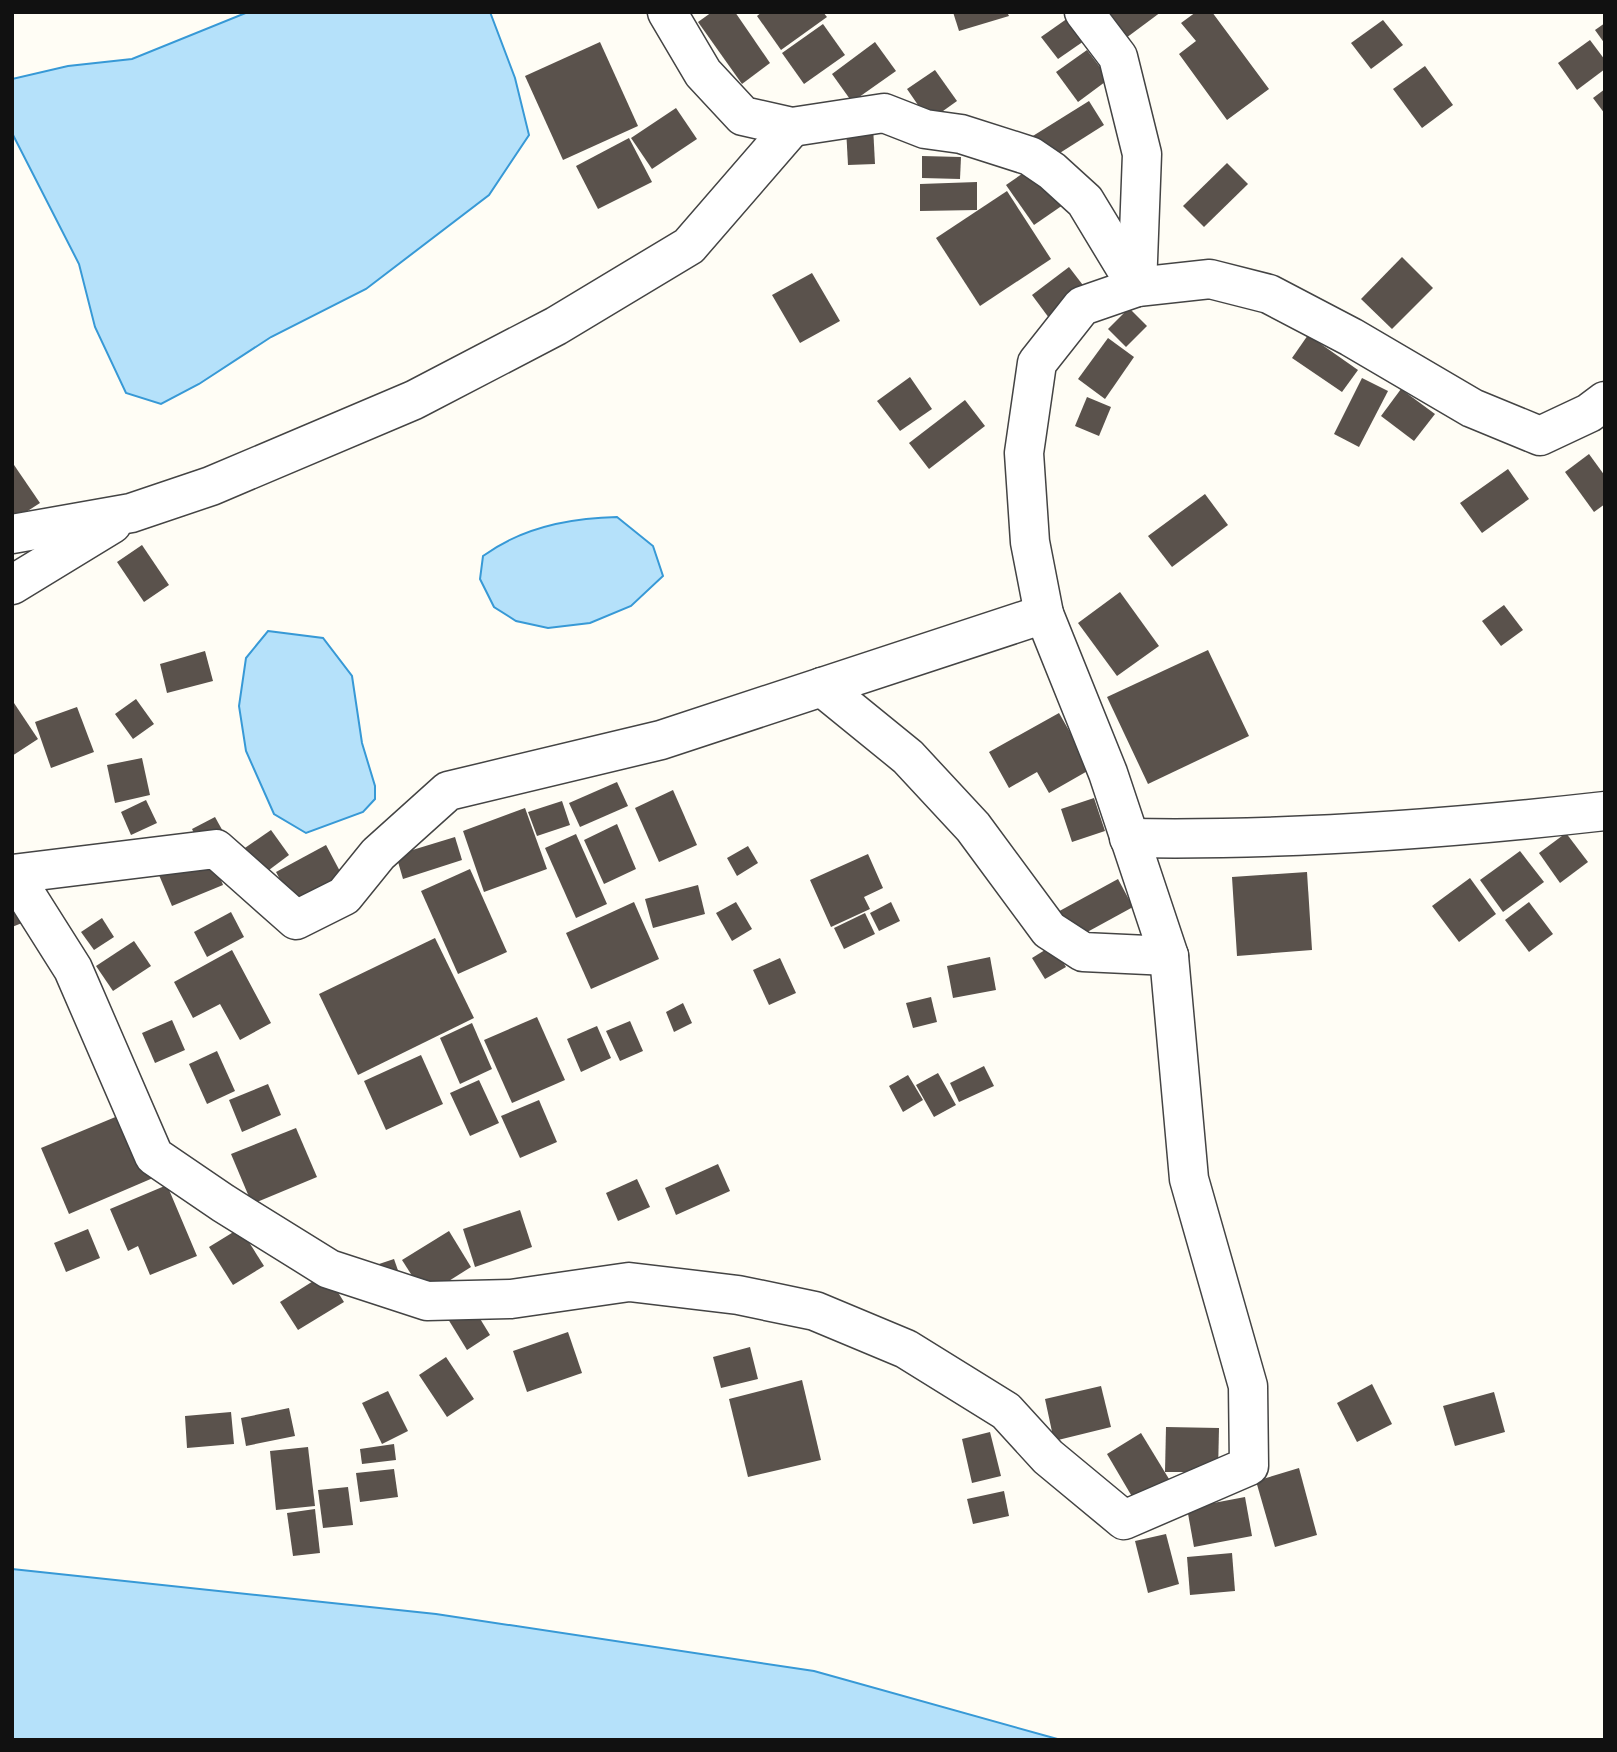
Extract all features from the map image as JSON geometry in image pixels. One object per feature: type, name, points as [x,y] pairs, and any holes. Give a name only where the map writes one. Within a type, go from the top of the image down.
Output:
[{"type":"street","points":[[667,12],[703,73],[743,116],[792,127],[884,113],[925,129],[961,134],[1030,156],[1052,171],[1085,201],[1137,287]]},
{"type":"street","points":[[1084,12],[1118,57],[1142,154],[1137,287]]},
{"type":"street","points":[[12,534],[131,513],[211,486],[414,400],[556,326],[689,246],[792,127]]},
{"type":"street","points":[[1044,614],[662,740],[448,791],[378,855],[344,896],[296,920],[216,849],[13,874],[72,969],[111,1051],[155,1156],[223,1203],[329,1269],[427,1301],[511,1299],[629,1282],[738,1295],[815,1311],[906,1349],[1006,1411],[1048,1457],[1124,1520],[1249,1466],[1248,1386],[1189,1179],[1168,956],[1108,773],[1044,614],[1030,542],[1024,453],[1037,363],[1082,306],[1137,287],[1210,279],[1269,294],[1351,337],[1472,408],[1540,436],[1589,413],[1605,401]]},
{"type":"street","points":[[12,585],[131,513]]},
{"type":"street","points":[[822,687],[908,757],[973,827],[1048,930],[1083,952],[1168,956]]},
{"type":"street","points":[[1129,838],[1226,840],[1371,833],[1483,825],[1605,811]]},
{"type":"water","points":[[248,12],[490,12],[515,78],[529,135],[489,195],[366,289],[271,337],[199,384],[161,404],[126,393],[95,327],[79,264],[12,133],[12,79],[68,66],[132,59]]},
{"type":"water","points":[[617,517],[653,546],[663,576],[631,606],[590,623],[548,628],[516,621],[494,607],[480,579],[483,556],[513,538],[547,526]]},
{"type":"water","points":[[268,631],[323,638],[352,676],[362,743],[375,786],[375,799],[363,812],[306,833],[274,814],[246,751],[239,706],[246,658]]},
{"type":"water","points":[[12,1569],[436,1614],[814,1671],[1061,1740],[12,1740]]},
{"type":"building","points":[[712,12],[735,12],[770,63],[742,84],[698,22]]},
{"type":"building","points":[[762,12],[823,12],[827,17],[781,50],[757,16]]},
{"type":"building","points":[[953,12],[1007,12],[1009,16],[959,31]]},
{"type":"building","points":[[1106,12],[1161,12],[1126,38]]},
{"type":"building","points":[[1196,12],[1212,12],[1269,89],[1227,120],[1179,54],[1196,41],[1181,23]]},
{"type":"building","points":[[1068,18],[1084,41],[1058,59],[1041,37]]},
{"type":"building","points":[[1383,20],[1403,45],[1371,69],[1351,43]]},
{"type":"building","points":[[1605,23],[1605,44],[1595,30]]},
{"type":"building","points":[[823,24],[845,55],[804,84],[782,53]]},
{"type":"building","points":[[1590,40],[1605,60],[1605,69],[1577,90],[1558,63]]},
{"type":"building","points":[[600,42],[638,126],[563,160],[525,76]]},
{"type":"building","points":[[875,42],[896,71],[852,102],[832,74]]},
{"type":"building","points":[[1087,50],[1109,79],[1078,102],[1056,72]]},
{"type":"building","points":[[1425,66],[1453,105],[1422,128],[1393,89]]},
{"type":"building","points":[[935,70],[957,101],[929,121],[907,89]]},
{"type":"building","points":[[1605,89],[1605,114],[1593,98]]},
{"type":"building","points":[[1089,101],[1104,125],[1044,163],[1028,139]]},
{"type":"building","points":[[676,108],[697,139],[652,169],[631,138]]},
{"type":"building","points":[[873,126],[875,164],[848,165],[846,128]]},
{"type":"building","points":[[629,138],[652,182],[598,209],[576,166]]},
{"type":"building","points":[[922,156],[961,157],[960,179],[922,178]]},
{"type":"building","points":[[1227,163],[1248,184],[1204,227],[1183,206]]},
{"type":"building","points":[[1035,165],[1063,205],[1034,225],[1006,185]]},
{"type":"building","points":[[977,182],[977,210],[920,211],[920,184]]},
{"type":"building","points":[[1007,191],[1051,259],[980,306],[936,238]]},
{"type":"building","points":[[1402,257],[1433,288],[1392,329],[1361,299]]},
{"type":"building","points":[[1069,267],[1089,293],[1052,322],[1032,295]]},
{"type":"building","points":[[812,273],[840,321],[800,343],[772,295]]},
{"type":"building","points":[[1129,308],[1147,326],[1126,347],[1108,329]]},
{"type":"building","points":[[1308,335],[1358,370],[1342,392],[1292,358]]},
{"type":"building","points":[[1108,338],[1134,357],[1105,399],[1078,379]]},
{"type":"building","points":[[910,377],[932,409],[900,431],[877,401]]},
{"type":"building","points":[[1362,378],[1388,391],[1359,447],[1334,434]]},
{"type":"building","points":[[1401,389],[1435,414],[1414,441],[1381,416]]},
{"type":"building","points":[[1087,397],[1111,407],[1099,436],[1075,426]]},
{"type":"building","points":[[965,400],[985,426],[929,469],[909,443]]},
{"type":"building","points":[[1589,454],[1605,476],[1605,504],[1594,512],[1565,472]]},
{"type":"building","points":[[12,462],[40,503],[12,521]]},
{"type":"building","points":[[1508,469],[1529,499],[1482,533],[1460,503]]},
{"type":"building","points":[[1205,494],[1228,525],[1172,567],[1148,536]]},
{"type":"building","points":[[142,545],[169,585],[144,602],[117,562]]},
{"type":"building","points":[[1120,592],[1159,646],[1117,676],[1078,623]]},
{"type":"building","points":[[1504,605],[1523,630],[1501,646],[1482,621]]},
{"type":"building","points":[[1208,650],[1249,736],[1148,784],[1107,697]]},
{"type":"building","points":[[205,651],[213,681],[167,693],[160,664]]},
{"type":"building","points":[[136,699],[154,724],[133,739],[115,714]]},
{"type":"building","points":[[12,700],[38,739],[12,756]]},
{"type":"building","points":[[77,707],[94,752],[51,768],[35,722]]},
{"type":"building","points":[[1059,713],[1091,769],[1049,793],[1037,772],[1009,788],[989,752]]},
{"type":"building","points":[[142,758],[150,795],[115,803],[107,765]]},
{"type":"building","points":[[617,782],[628,806],[580,827],[569,803]]},
{"type":"building","points":[[673,790],[697,845],[659,862],[635,808]]},
{"type":"building","points":[[1094,798],[1105,831],[1072,842],[1061,809]]},
{"type":"building","points":[[146,800],[157,823],[131,835],[121,812]]},
{"type":"building","points":[[562,801],[570,825],[537,836],[528,812]]},
{"type":"building","points":[[525,808],[547,869],[484,892],[463,831]]},
{"type":"building","points":[[215,817],[225,835],[201,848],[192,829]]},
{"type":"building","points":[[617,824],[636,869],[604,884],[584,840]]},
{"type":"building","points":[[271,830],[289,855],[261,876],[242,850]]},
{"type":"building","points":[[1566,833],[1588,862],[1560,883],[1539,853]]},
{"type":"building","points":[[576,834],[607,904],[576,918],[545,848]]},
{"type":"building","points":[[455,837],[462,860],[403,879],[396,855]]},
{"type":"building","points":[[326,845],[343,877],[293,904],[276,872]]},
{"type":"building","points":[[748,846],[758,863],[737,876],[727,858]]},
{"type":"building","points":[[1520,851],[1544,882],[1503,912],[1480,880]]},
{"type":"building","points":[[211,854],[223,885],[172,906],[159,875]]},
{"type":"building","points":[[868,854],[883,888],[864,897],[870,909],[831,927],[810,880]]},
{"type":"building","points":[[470,869],[507,952],[458,974],[421,891]]},
{"type":"building","points":[[1307,872],[1312,950],[1237,956],[1232,877]]},
{"type":"building","points":[[1470,878],[1496,914],[1459,942],[1432,906]]},
{"type":"building","points":[[1118,879],[1133,907],[1069,942],[1054,914]]},
{"type":"building","points":[[12,882],[27,921],[12,927]]},
{"type":"building","points":[[698,885],[705,914],[653,928],[645,899]]},
{"type":"building","points":[[634,902],[659,959],[591,989],[566,933]]},
{"type":"building","points":[[736,902],[752,929],[732,941],[716,913]]},
{"type":"building","points":[[891,902],[900,921],[879,931],[870,913]]},
{"type":"building","points":[[1529,902],[1553,934],[1529,952],[1505,920]]},
{"type":"building","points":[[231,912],[244,937],[207,957],[194,932]]},
{"type":"building","points":[[865,913],[875,934],[844,949],[834,928]]},
{"type":"building","points":[[102,918],[114,937],[94,950],[81,932]]},
{"type":"building","points":[[435,938],[474,1018],[358,1075],[319,994]]},
{"type":"building","points":[[134,941],[151,966],[113,991],[96,966]]},
{"type":"building","points":[[1053,945],[1066,967],[1045,979],[1032,958]]},
{"type":"building","points":[[232,950],[271,1023],[240,1040],[220,1004],[193,1018],[174,982]]},
{"type":"building","points":[[990,957],[996,990],[953,998],[947,966]]},
{"type":"building","points":[[780,958],[796,993],[769,1005],[753,970]]},
{"type":"building","points":[[931,997],[937,1022],[913,1028],[906,1003]]},
{"type":"building","points":[[683,1003],[692,1023],[674,1032],[666,1012]]},
{"type":"building","points":[[537,1017],[565,1080],[512,1103],[484,1040]]},
{"type":"building","points":[[172,1020],[185,1050],[155,1063],[142,1033]]},
{"type":"building","points":[[630,1021],[643,1051],[620,1061],[606,1031]]},
{"type":"building","points":[[472,1023],[492,1069],[460,1084],[440,1038]]},
{"type":"building","points":[[597,1026],[611,1058],[581,1072],[567,1039]]},
{"type":"building","points":[[217,1051],[235,1091],[207,1104],[189,1064]]},
{"type":"building","points":[[421,1055],[443,1104],[386,1130],[364,1081]]},
{"type":"building","points":[[984,1066],[994,1086],[959,1102],[950,1083]]},
{"type":"building","points":[[938,1073],[956,1105],[934,1117],[916,1085]]},
{"type":"building","points":[[908,1075],[923,1100],[903,1112],[889,1086]]},
{"type":"building","points":[[479,1080],[499,1123],[470,1136],[450,1093]]},
{"type":"building","points":[[268,1084],[281,1115],[242,1132],[229,1100]]},
{"type":"building","points":[[539,1100],[557,1142],[520,1158],[501,1116]]},
{"type":"building","points":[[125,1113],[153,1178],[69,1214],[41,1148]]},
{"type":"building","points":[[296,1128],[317,1177],[252,1204],[231,1154]]},
{"type":"building","points":[[718,1164],[730,1191],[676,1215],[665,1188]]},
{"type":"building","points":[[637,1179],[650,1207],[618,1221],[606,1193]]},
{"type":"building","points":[[167,1185],[197,1256],[150,1275],[138,1246],[128,1251],[110,1209]]},
{"type":"building","points":[[520,1210],[532,1247],[475,1267],[463,1229]]},
{"type":"building","points":[[240,1228],[264,1266],[233,1285],[209,1247]]},
{"type":"building","points":[[88,1229],[100,1258],[66,1272],[54,1243]]},
{"type":"building","points":[[449,1231],[471,1267],[425,1296],[402,1260]]},
{"type":"building","points":[[394,1259],[401,1279],[376,1265]]},
{"type":"building","points":[[326,1273],[344,1302],[298,1330],[280,1302]]},
{"type":"building","points":[[471,1304],[490,1335],[467,1350],[448,1319]]},
{"type":"building","points":[[568,1332],[582,1373],[527,1392],[513,1351]]},
{"type":"building","points":[[750,1347],[758,1379],[721,1388],[713,1357]]},
{"type":"building","points":[[446,1357],[474,1399],[447,1417],[419,1375]]},
{"type":"building","points":[[802,1380],[821,1460],[748,1477],[729,1399]]},
{"type":"building","points":[[1372,1384],[1392,1424],[1357,1442],[1337,1403]]},
{"type":"building","points":[[1101,1386],[1111,1427],[1054,1441],[1045,1399]]},
{"type":"building","points":[[388,1391],[408,1431],[382,1444],[362,1403]]},
{"type":"building","points":[[1494,1392],[1505,1432],[1455,1446],[1443,1406]]},
{"type":"building","points":[[289,1408],[295,1436],[246,1446],[241,1418]]},
{"type":"building","points":[[231,1412],[234,1444],[187,1448],[185,1416]]},
{"type":"building","points":[[1166,1427],[1219,1428],[1218,1472],[1165,1472]]},
{"type":"building","points":[[990,1432],[1001,1476],[972,1483],[962,1439]]},
{"type":"building","points":[[1141,1433],[1169,1479],[1134,1500],[1107,1454]]},
{"type":"building","points":[[394,1444],[396,1460],[362,1464],[360,1449]]},
{"type":"building","points":[[308,1447],[315,1506],[276,1510],[270,1451]]},
{"type":"building","points":[[1299,1468],[1317,1535],[1275,1547],[1256,1481]]},
{"type":"building","points":[[394,1469],[398,1497],[360,1502],[356,1473]]},
{"type":"building","points":[[348,1487],[353,1525],[323,1528],[318,1490]]},
{"type":"building","points":[[1004,1491],[1009,1516],[973,1524],[967,1499]]},
{"type":"building","points":[[1245,1497],[1252,1536],[1194,1547],[1187,1508]]},
{"type":"building","points":[[315,1509],[320,1553],[293,1556],[287,1513]]},
{"type":"building","points":[[1166,1534],[1179,1584],[1148,1593],[1135,1541]]},
{"type":"building","points":[[1232,1553],[1235,1591],[1190,1595],[1187,1557]]}]
